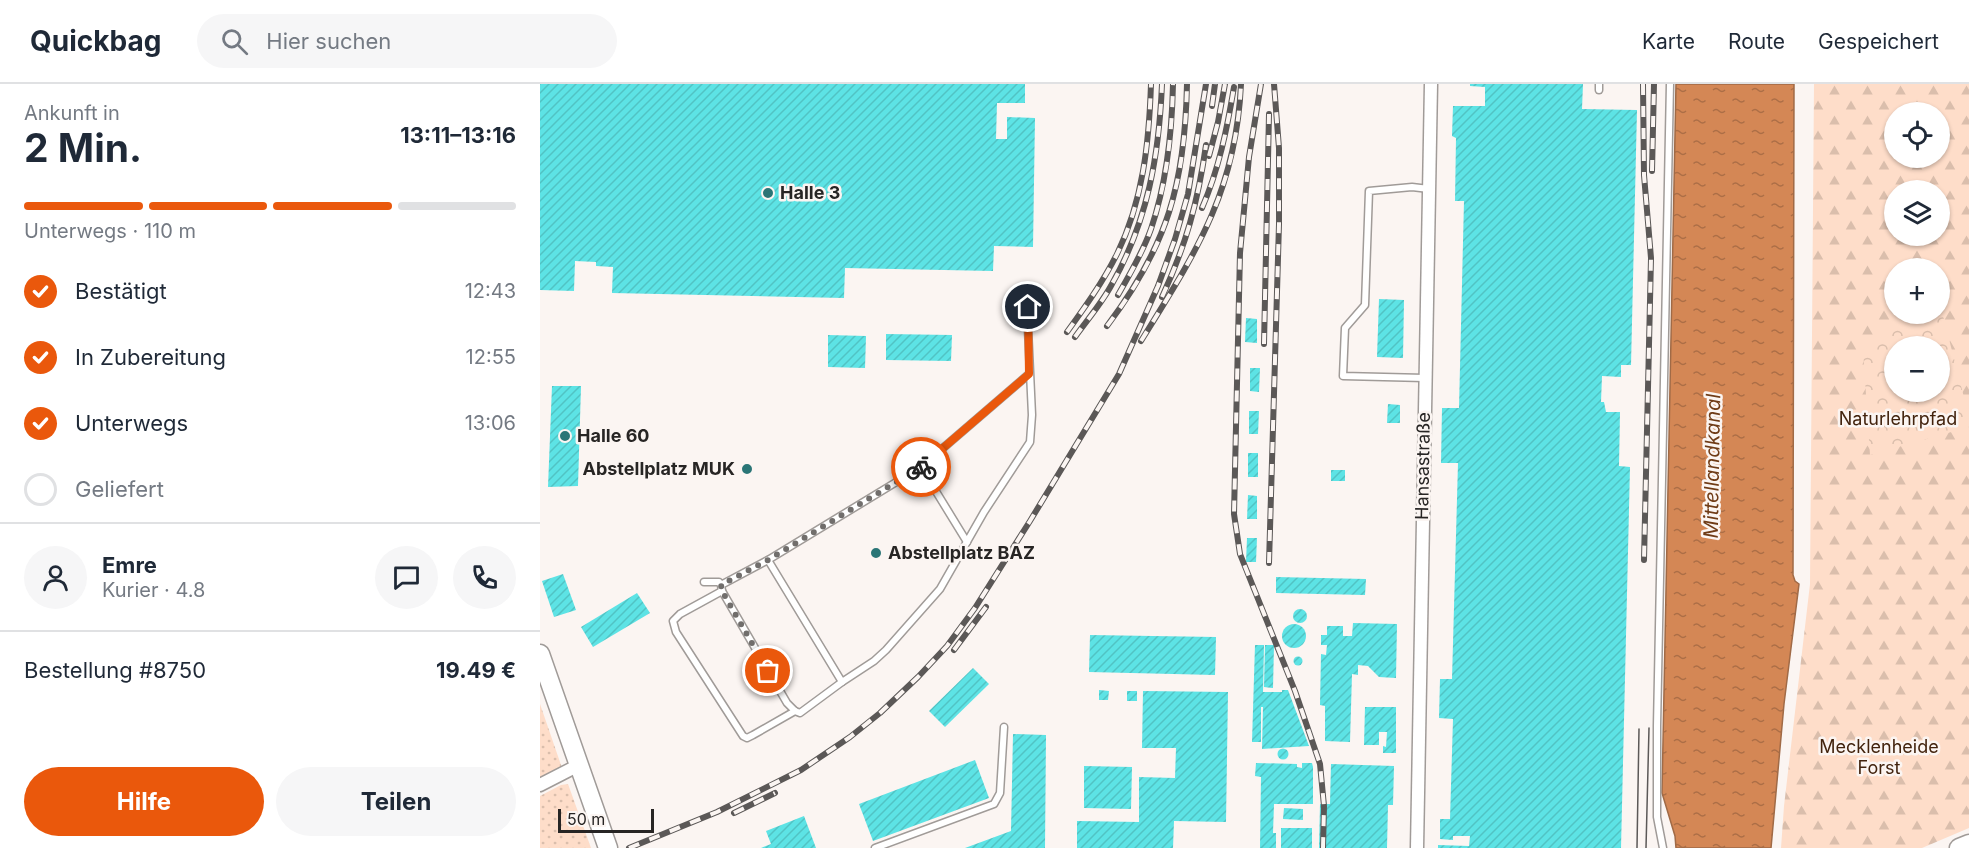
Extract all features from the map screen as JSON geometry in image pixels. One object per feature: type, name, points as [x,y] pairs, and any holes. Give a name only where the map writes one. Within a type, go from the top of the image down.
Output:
[{"type":"main road","points":[[540,654],[608,848]]},
{"type":"main road","points":[[1959,848],[1969,844]]},
{"type":"street","name":"Hansastraße","points":[[1417,848],[1431,84]]},
{"type":"street","points":[[540,785],[579,765]]},
{"type":"lane","points":[[1663,848],[1657,817],[1657,726],[1670,84]]},
{"type":"lane","points":[[1425,378],[1343,376],[1345,328],[1365,304],[1369,191],[1429,189]]},
{"type":"lane","points":[[704,582],[719,582],[783,697],[795,711],[800,713],[874,661],[940,589],[1030,442],[1032,415],[1028,307]]},
{"type":"lane","points":[[795,711],[747,738],[742,736],[676,632],[673,621],[680,614],[921,467],[1029,374]]},
{"type":"lane","points":[[921,467],[967,542]]},
{"type":"lane","points":[[768,560],[842,682]]},
{"type":"lane","points":[[874,848],[994,804],[1000,793],[1004,727]]},
{"type":"green space","name":"Mecklenheide Forst","points":[[1814,84],[1969,84],[1969,828],[1922,848],[1781,848],[1810,584]]},
{"type":"green space","name":"Naturlehrpfad","points":[[1895,324],[1945,324],[1948,336],[1884,336],[1884,402],[1950,402],[1950,343],[1969,417],[1969,427],[1870,455],[1863,350]]},
{"type":"green space","points":[[540,704],[562,768],[540,780]]},
{"type":"green space","points":[[568,784],[591,848],[540,848],[540,796],[561,785]]},
{"type":"water","name":"Mittellandkanal","points":[[1676,84],[1794,84],[1793,575],[1799,584],[1784,704],[1771,848],[1676,848],[1675,836],[1662,793]]},
{"type":"building","name":"Halle 3","points":[[540,84],[1025,84],[1025,103],[997,103],[996,139],[1007,139],[1007,117],[1035,118],[1033,247],[994,246],[993,271],[845,268],[844,298],[612,293],[613,267],[596,266],[596,262],[575,261],[574,291],[540,290]]},
{"type":"building","points":[[1470,84],[1583,84],[1582,109],[1637,110],[1631,365],[1621,365],[1621,377],[1602,376],[1601,402],[1604,402],[1606,412],[1620,412],[1619,466],[1630,467],[1621,848],[1438,848],[1438,845],[1469,846],[1470,836],[1453,836],[1453,840],[1440,839],[1440,819],[1450,819],[1453,719],[1439,718],[1440,679],[1452,679],[1458,463],[1441,463],[1442,408],[1459,408],[1464,201],[1455,201],[1456,138],[1452,136],[1453,106],[1485,106],[1485,87],[1470,86]]},
{"type":"building","points":[[1379,299],[1404,300],[1403,358],[1377,357]]},
{"type":"building","points":[[1246,318],[1257,319],[1257,343],[1245,342]]},
{"type":"building","points":[[886,334],[952,335],[951,361],[886,360]]},
{"type":"building","points":[[828,335],[866,336],[865,368],[828,367]]},
{"type":"building","points":[[1250,368],[1260,368],[1259,392],[1250,391]]},
{"type":"building","name":"Halle 60","points":[[552,386],[581,386],[578,486],[548,487]]},
{"type":"building","points":[[1388,404],[1400,405],[1400,423],[1387,423]]},
{"type":"building","points":[[1249,411],[1259,411],[1258,434],[1249,434]]},
{"type":"building","points":[[1248,453],[1258,453],[1258,477],[1248,477]]},
{"type":"building","points":[[1331,470],[1345,470],[1345,481],[1331,481]]},
{"type":"building","points":[[1248,495],[1257,496],[1257,519],[1247,519]]},
{"type":"building","points":[[1247,538],[1257,538],[1256,562],[1246,562]]},
{"type":"building","points":[[563,574],[576,610],[554,617],[542,581]]},
{"type":"building","points":[[1276,577],[1366,579],[1365,595],[1276,593]]},
{"type":"building","points":[[637,593],[650,613],[593,647],[581,627]]},
{"type":"building","points":[[1297,609],[1303,609],[1307,616],[1303,623],[1297,623],[1293,619],[1293,613]]},
{"type":"building","points":[[1353,623],[1397,624],[1396,678],[1379,677],[1368,666],[1358,665],[1358,675],[1352,674],[1350,742],[1325,741],[1325,706],[1320,705],[1321,654],[1326,655],[1327,645],[1321,645],[1321,635],[1327,635],[1327,626],[1343,626],[1343,636],[1352,636]]},
{"type":"building","points":[[1294,624],[1302,628],[1306,636],[1302,644],[1294,648],[1286,644],[1282,636],[1286,628]]},
{"type":"building","points":[[1090,635],[1216,637],[1215,675],[1089,672]]},
{"type":"building","points":[[1255,645],[1264,645],[1263,692],[1288,690],[1309,746],[1262,749],[1263,707],[1261,707],[1261,742],[1252,742]]},
{"type":"building","points":[[1265,645],[1274,645],[1273,688],[1264,687]]},
{"type":"building","points":[[1298,657],[1302,661],[1298,665],[1294,661]]},
{"type":"building","points":[[973,668],[989,684],[945,727],[929,711]]},
{"type":"building","points":[[1099,690],[1109,691],[1108,700],[1099,700]]},
{"type":"building","points":[[1127,691],[1137,691],[1137,701],[1127,701]]},
{"type":"building","points":[[1143,691],[1228,692],[1226,822],[1174,821],[1173,848],[1077,848],[1077,821],[1139,822],[1139,777],[1175,778],[1176,748],[1142,748]]},
{"type":"building","points":[[1365,707],[1396,707],[1396,753],[1383,753],[1383,746],[1386,747],[1387,732],[1379,732],[1379,745],[1364,745]]},
{"type":"building","points":[[1013,734],[1046,735],[1045,848],[965,848],[1011,831]]},
{"type":"building","points":[[1283,749],[1287,750],[1287,758],[1283,759],[1279,758],[1278,754],[1279,750]]},
{"type":"building","points":[[975,760],[989,798],[873,841],[859,804]]},
{"type":"building","points":[[1256,763],[1297,764],[1297,767],[1302,768],[1302,763],[1312,763],[1313,767],[1313,804],[1274,804],[1273,833],[1276,833],[1276,848],[1260,848],[1261,777],[1255,776]]},
{"type":"building","points":[[1331,764],[1394,766],[1393,805],[1388,805],[1387,848],[1319,848],[1320,804],[1330,804]]},
{"type":"building","points":[[1084,766],[1132,767],[1131,809],[1084,808]]},
{"type":"building","points":[[1284,808],[1303,809],[1303,820],[1283,819]]},
{"type":"building","points":[[804,816],[816,848],[761,848],[771,844],[766,831]]},
{"type":"building","points":[[1281,828],[1312,828],[1312,848],[1281,848]]},
{"type":"tram line","points":[[1646,848],[1649,728]]},
{"type":"tram line","points":[[1637,848],[1639,729]]},
{"type":"railway","points":[[1067,332],[1112,264],[1126,234],[1143,171],[1151,84]]},
{"type":"railway","points":[[1075,337],[1108,291],[1135,236],[1154,162],[1162,84]]},
{"type":"railway","points":[[1118,295],[1144,246],[1161,193],[1168,157],[1173,84]]},
{"type":"railway","points":[[1107,326],[1145,268],[1159,240],[1169,212],[1182,152],[1187,84]]},
{"type":"railway","points":[[629,848],[717,812],[801,770],[850,737],[880,713],[947,646],[975,608],[1119,374],[1158,286],[1175,239],[1188,194],[1206,84]]},
{"type":"railway","points":[[1212,106],[1215,84]]},
{"type":"railway","points":[[1209,156],[1225,84]]},
{"type":"railway","points":[[1141,341],[1179,278],[1210,220],[1231,157],[1238,122],[1241,84]]},
{"type":"railway","points":[[1261,84],[1249,157],[1240,253],[1234,514],[1240,554],[1295,691],[1320,764],[1324,806],[1323,848]]},
{"type":"railway","points":[[1269,563],[1279,224],[1279,148],[1274,84]]},
{"type":"railway","points":[[1643,84],[1644,175],[1651,258],[1644,560]]},
{"type":"railway","points":[[1652,171],[1654,84]]},
{"type":"railway","points":[[1202,208],[1222,149],[1234,87]]},
{"type":"railway","points":[[1264,344],[1269,114]]},
{"type":"railway","points":[[1162,297],[1190,223],[1206,145]]},
{"type":"railway","points":[[954,650],[986,607]]},
{"type":"railway","points":[[734,813],[775,793]]},
{"type":"way so far","points":[[768,671],[722,591],[721,585],[768,560],[921,467]]},
{"type":"place","name":"Halle 3","points":[[768,193]]},
{"type":"place","name":"Halle 60","points":[[565,436]]},
{"type":"place","name":"Abstellplatz MUK","points":[[747,469]]},
{"type":"place","name":"Abstellplatz BAZ","points":[[876,553]]},
{"type":"route","points":[[921,467],[1029,374],[1028,307]]}]
